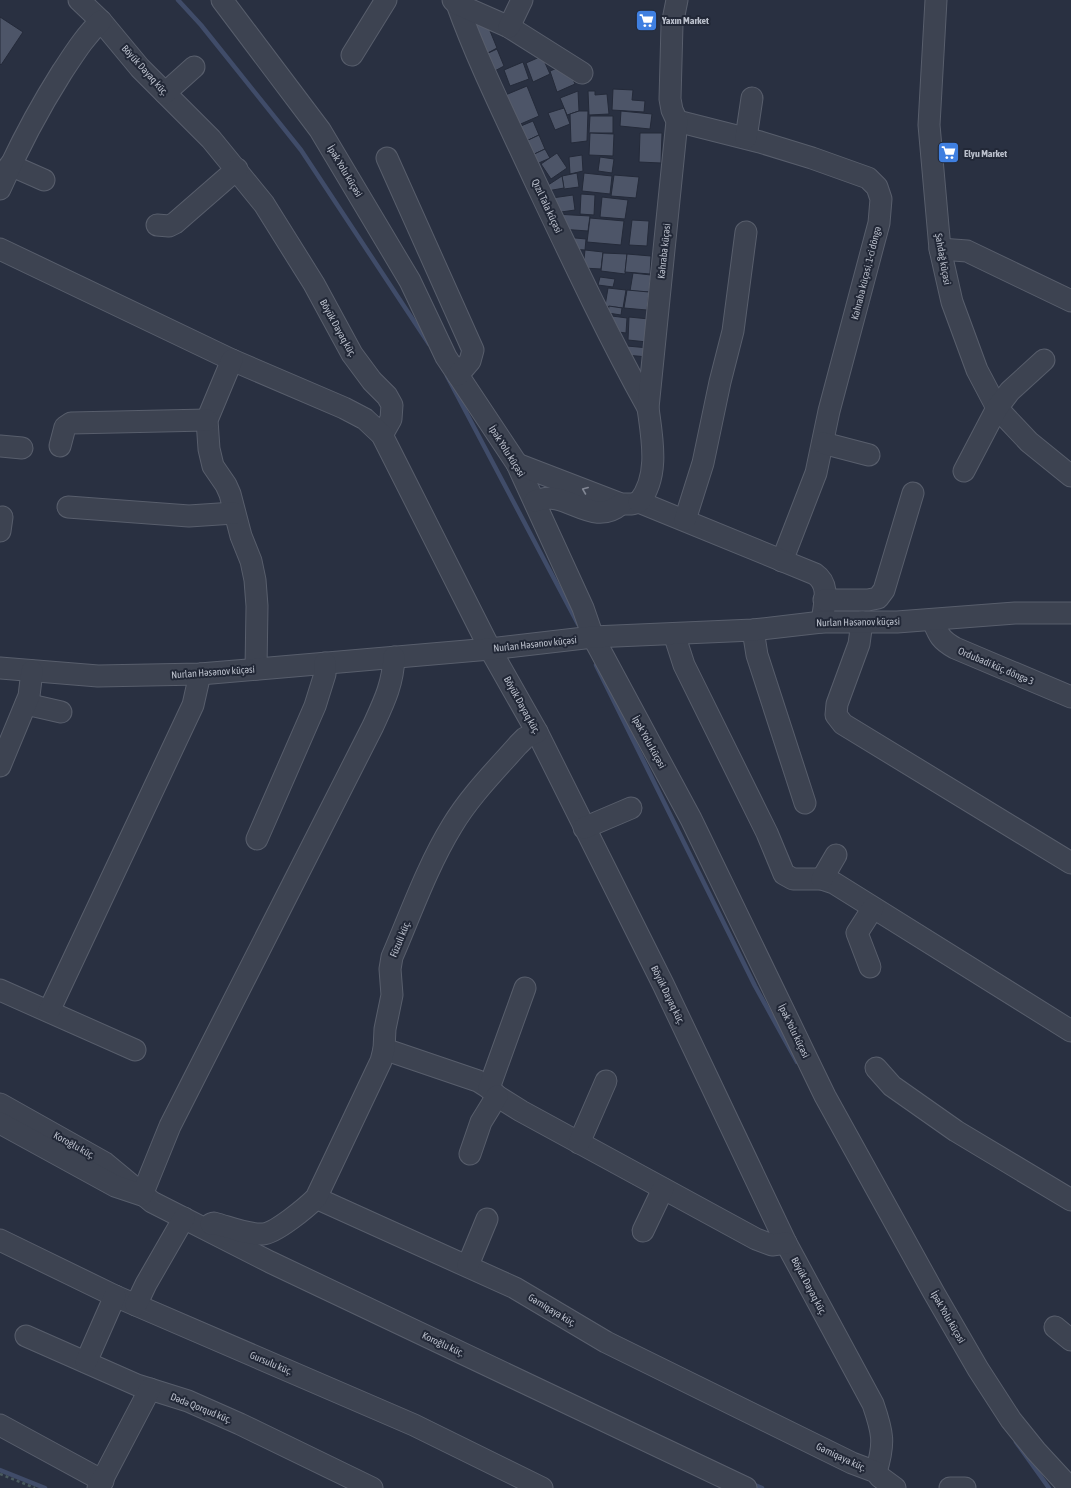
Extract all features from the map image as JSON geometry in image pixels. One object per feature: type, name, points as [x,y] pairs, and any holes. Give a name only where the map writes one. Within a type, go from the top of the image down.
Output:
[{"type":"street","name":"Böyük Dayaq küç.","points":[[79,0],[101,21],[140,68],[211,139],[237,169],[264,204],[298,257],[352,354],[372,381],[387,396],[393,412],[389,426],[382,435],[490,649],[537,732],[663,984],[786,1243],[873,1404],[881,1428],[882,1440],[881,1454],[876,1472]]},
{"type":"street","name":"İpək Yolu küçəsi","points":[[222,0],[320,130],[410,281],[446,357],[517,464],[583,608],[593,637],[691,819],[825,1096],[934,1293],[978,1369],[1011,1420],[1036,1451],[1070,1488]]},
{"type":"street","points":[[352,55],[386,0]]},
{"type":"street","points":[[509,26],[522,0]]},
{"type":"street","name":"Kəhraba küçəsi","points":[[630,503],[645,494],[652,466],[652,438],[648,408],[678,121],[672,110],[670,99],[672,25],[677,0]]},
{"type":"street","name":"Şahdağ küçəsi","points":[[936,0],[929,125],[940,249],[952,302],[977,370],[997,408],[1029,442],[1071,476]]},
{"type":"street","points":[[455,2],[509,26],[582,73]]},
{"type":"street","name":"Qızıl Tala küçəsi","points":[[455,2],[474,48],[566,248],[624,366],[648,408]]},
{"type":"street","points":[[0,189],[10,165],[41,105],[82,41],[101,21]]},
{"type":"street","points":[[165,93],[194,67]]},
{"type":"street","points":[[746,138],[752,98]]},
{"type":"street","name":"Kəhraba küçəsi, 1-ci döngə","points":[[678,121],[746,138],[812,158],[868,178],[877,188],[881,200],[879,223],[829,411],[823,443],[805,504],[782,561]]},
{"type":"street","points":[[387,158],[473,350],[470,360],[458,375]]},
{"type":"street","points":[[10,165],[44,180]]},
{"type":"street","points":[[156,225],[169,226],[175,223],[237,169]]},
{"type":"street","points":[[685,520],[703,463],[720,382],[733,331],[746,232]]},
{"type":"street","points":[[0,249],[232,360],[344,408],[365,419],[382,435]]},
{"type":"street","points":[[940,249],[967,251],[1071,301]]},
{"type":"street","points":[[232,360],[207,420],[209,449],[213,466],[226,485],[241,536],[251,561],[255,580],[257,606],[256,669]]},
{"type":"street","points":[[964,471],[997,408],[1010,391],[1044,360]]},
{"type":"street","points":[[60,446],[65,427],[71,423],[207,420]]},
{"type":"street","points":[[823,443],[869,455]]},
{"type":"street","points":[[0,446],[22,448]]},
{"type":"street","points":[[517,464],[630,503],[685,520],[822,579],[825,585],[822,622]]},
{"type":"street","points":[[824,600],[868,600],[878,598],[884,590],[913,493]]},
{"type":"street","points":[[535,501],[548,498],[556,499],[587,511],[599,513],[610,511],[630,503]]},
{"type":"street","points":[[68,507],[189,516],[234,512]]},
{"type":"street","name":"Nurlan Həsənov küçəsi","points":[[0,668],[98,676],[200,674],[325,662],[490,649],[593,637],[754,630],[822,622],[933,620],[1015,613],[1071,613]]},
{"type":"street","name":"Ordubadi küç. döngə 3","points":[[933,620],[941,638],[955,648],[1071,698]]},
{"type":"street","points":[[862,622],[859,644],[836,704],[836,715],[843,724],[1071,863]]},
{"type":"street","points":[[754,630],[757,655],[805,803]]},
{"type":"street","points":[[674,634],[684,665],[767,833],[784,874],[794,879],[822,879],[849,892],[1071,1031]]},
{"type":"street","points":[[142,1195],[170,1126],[373,726],[389,689],[393,674],[394,657]]},
{"type":"street","points":[[256,839],[315,706],[325,674],[325,662]]},
{"type":"street","points":[[0,766],[26,704],[31,688],[32,671]]},
{"type":"street","points":[[49,1011],[193,705],[200,674]]},
{"type":"street","points":[[26,704],[61,712]]},
{"type":"street","name":"Füzuli küç.","points":[[316,1198],[375,1075],[384,1049],[385,1029],[392,995],[390,969],[392,957],[436,854],[453,825],[472,798],[518,745],[525,738],[537,732]]},
{"type":"street","points":[[584,828],[631,808]]},
{"type":"street","points":[[822,879],[836,855]]},
{"type":"street","points":[[870,967],[857,934],[873,908]]},
{"type":"street","points":[[470,1154],[493,1092],[525,988]]},
{"type":"street","points":[[0,990],[135,1050]]},
{"type":"street","points":[[384,1049],[478,1080],[493,1092],[579,1143],[756,1239],[772,1245],[786,1243]]},
{"type":"street","points":[[876,1068],[892,1086],[956,1131],[1071,1200]]},
{"type":"street","points":[[579,1143],[606,1081]]},
{"type":"street","name":"Koroğlu küç.","points":[[0,1104],[105,1163],[152,1202],[270,1262],[746,1488]]},
{"type":"street","name":"Koroğlu küç.","points":[[0,1123],[115,1186],[142,1195]]},
{"type":"street","points":[[643,1230],[663,1189]]},
{"type":"street","points":[[204,1228],[214,1223],[254,1233],[269,1232],[316,1198]]},
{"type":"street","name":"Gəmiqaya küç.","points":[[316,1198],[468,1265],[515,1288],[606,1342],[852,1463],[876,1472],[880,1478],[895,1488]]},
{"type":"street","points":[[136,1304],[184,1218]]},
{"type":"street","points":[[468,1265],[487,1219]]},
{"type":"street","name":"Gursulu küç.","points":[[0,1240],[115,1296],[414,1425],[542,1488]]},
{"type":"street","points":[[86,1362],[115,1296]]},
{"type":"street","points":[[1055,1326],[1071,1340]]},
{"type":"street","name":"Dədə Qorqud küç.","points":[[26,1336],[150,1389],[188,1401],[240,1424],[372,1488]]},
{"type":"street","points":[[0,1425],[100,1484],[150,1389]]},
{"type":"street","points":[[950,1488],[965,1488]]},
{"type":"path","points":[[0,1474],[35,1488]]},
{"type":"building","points":[[0,17],[23,32],[1,65],[0,64]]},
{"type":"building","points":[[486,21],[497,48],[484,55],[471,27]]},
{"type":"building","points":[[497,49],[504,66],[491,73],[484,55]]},
{"type":"building","points":[[542,56],[550,74],[533,82],[526,63]]},
{"type":"building","points":[[523,62],[529,79],[510,86],[504,70]]},
{"type":"building","points":[[567,64],[575,84],[557,92],[550,71]]},
{"type":"building","points":[[527,86],[539,116],[516,126],[503,96]]},
{"type":"building","points":[[613,89],[633,90],[632,100],[645,101],[644,112],[612,110]]},
{"type":"building","points":[[578,91],[579,111],[567,115],[560,98]]},
{"type":"building","points":[[588,91],[595,91],[595,95],[607,94],[609,114],[589,115]]},
{"type":"building","points":[[564,108],[570,124],[555,130],[548,113]]},
{"type":"building","points":[[579,111],[588,111],[587,141],[571,143],[570,114]]},
{"type":"building","points":[[621,111],[652,114],[650,129],[620,126]]},
{"type":"building","points":[[590,116],[613,116],[613,133],[589,133]]},
{"type":"building","points":[[533,121],[539,135],[522,143],[516,128]]},
{"type":"building","points":[[590,133],[614,134],[613,156],[589,155]]},
{"type":"building","points":[[640,133],[662,133],[661,163],[639,162]]},
{"type":"building","points":[[539,135],[545,149],[528,157],[522,143]]},
{"type":"building","points":[[545,149],[550,158],[532,166],[528,157]]},
{"type":"building","points":[[557,153],[567,168],[551,179],[541,164]]},
{"type":"building","points":[[582,155],[583,171],[570,174],[569,157]]},
{"type":"building","points":[[600,157],[614,159],[612,173],[598,171]]},
{"type":"building","points":[[577,173],[579,187],[564,189],[562,176]]},
{"type":"building","points":[[584,173],[612,176],[610,194],[582,191]]},
{"type":"building","points":[[614,175],[639,177],[636,198],[611,196]]},
{"type":"building","points":[[562,176],[564,188],[547,191],[545,187]]},
{"type":"building","points":[[581,194],[595,195],[594,215],[580,214]]},
{"type":"building","points":[[573,195],[575,210],[554,213],[552,198]]},
{"type":"building","points":[[602,197],[628,200],[625,219],[600,217]]},
{"type":"building","points":[[555,214],[590,216],[588,231],[560,229]]},
{"type":"building","points":[[590,218],[624,221],[621,245],[587,242]]},
{"type":"building","points":[[632,220],[649,221],[647,246],[629,245]]},
{"type":"building","points":[[565,237],[586,239],[585,250],[570,249]]},
{"type":"building","points":[[585,250],[603,252],[601,269],[583,268]]},
{"type":"building","points":[[603,253],[627,254],[625,274],[601,271]]},
{"type":"building","points":[[627,254],[651,256],[650,274],[625,272]]},
{"type":"building","points":[[633,273],[651,275],[649,292],[630,291]]},
{"type":"building","points":[[600,277],[615,279],[613,287],[598,285]]},
{"type":"building","points":[[608,288],[626,290],[623,308],[605,306]]},
{"type":"building","points":[[627,290],[649,292],[647,310],[624,308]]},
{"type":"building","points":[[609,306],[622,308],[621,315],[608,313]]},
{"type":"building","points":[[612,316],[627,318],[626,333],[611,331]]},
{"type":"building","points":[[629,317],[649,319],[647,342],[628,340]]},
{"type":"building","points":[[627,346],[649,348],[648,357],[625,355]]},
{"type":"waterway","points":[[178,0],[201,25],[301,150],[429,344]]},
{"type":"waterway","points":[[447,376],[578,624]]},
{"type":"waterway","points":[[596,665],[755,986],[797,1062]]},
{"type":"waterway","points":[[1016,1442],[1049,1488]]},
{"type":"waterway","points":[[0,1470],[45,1488]]},
{"type":"waterway","points":[[750,1483],[762,1488]]},
{"type":"place","name":"Yaxın Market","points":[[646,20]]},
{"type":"place","name":"Elyu Market","points":[[948,153]]}]
